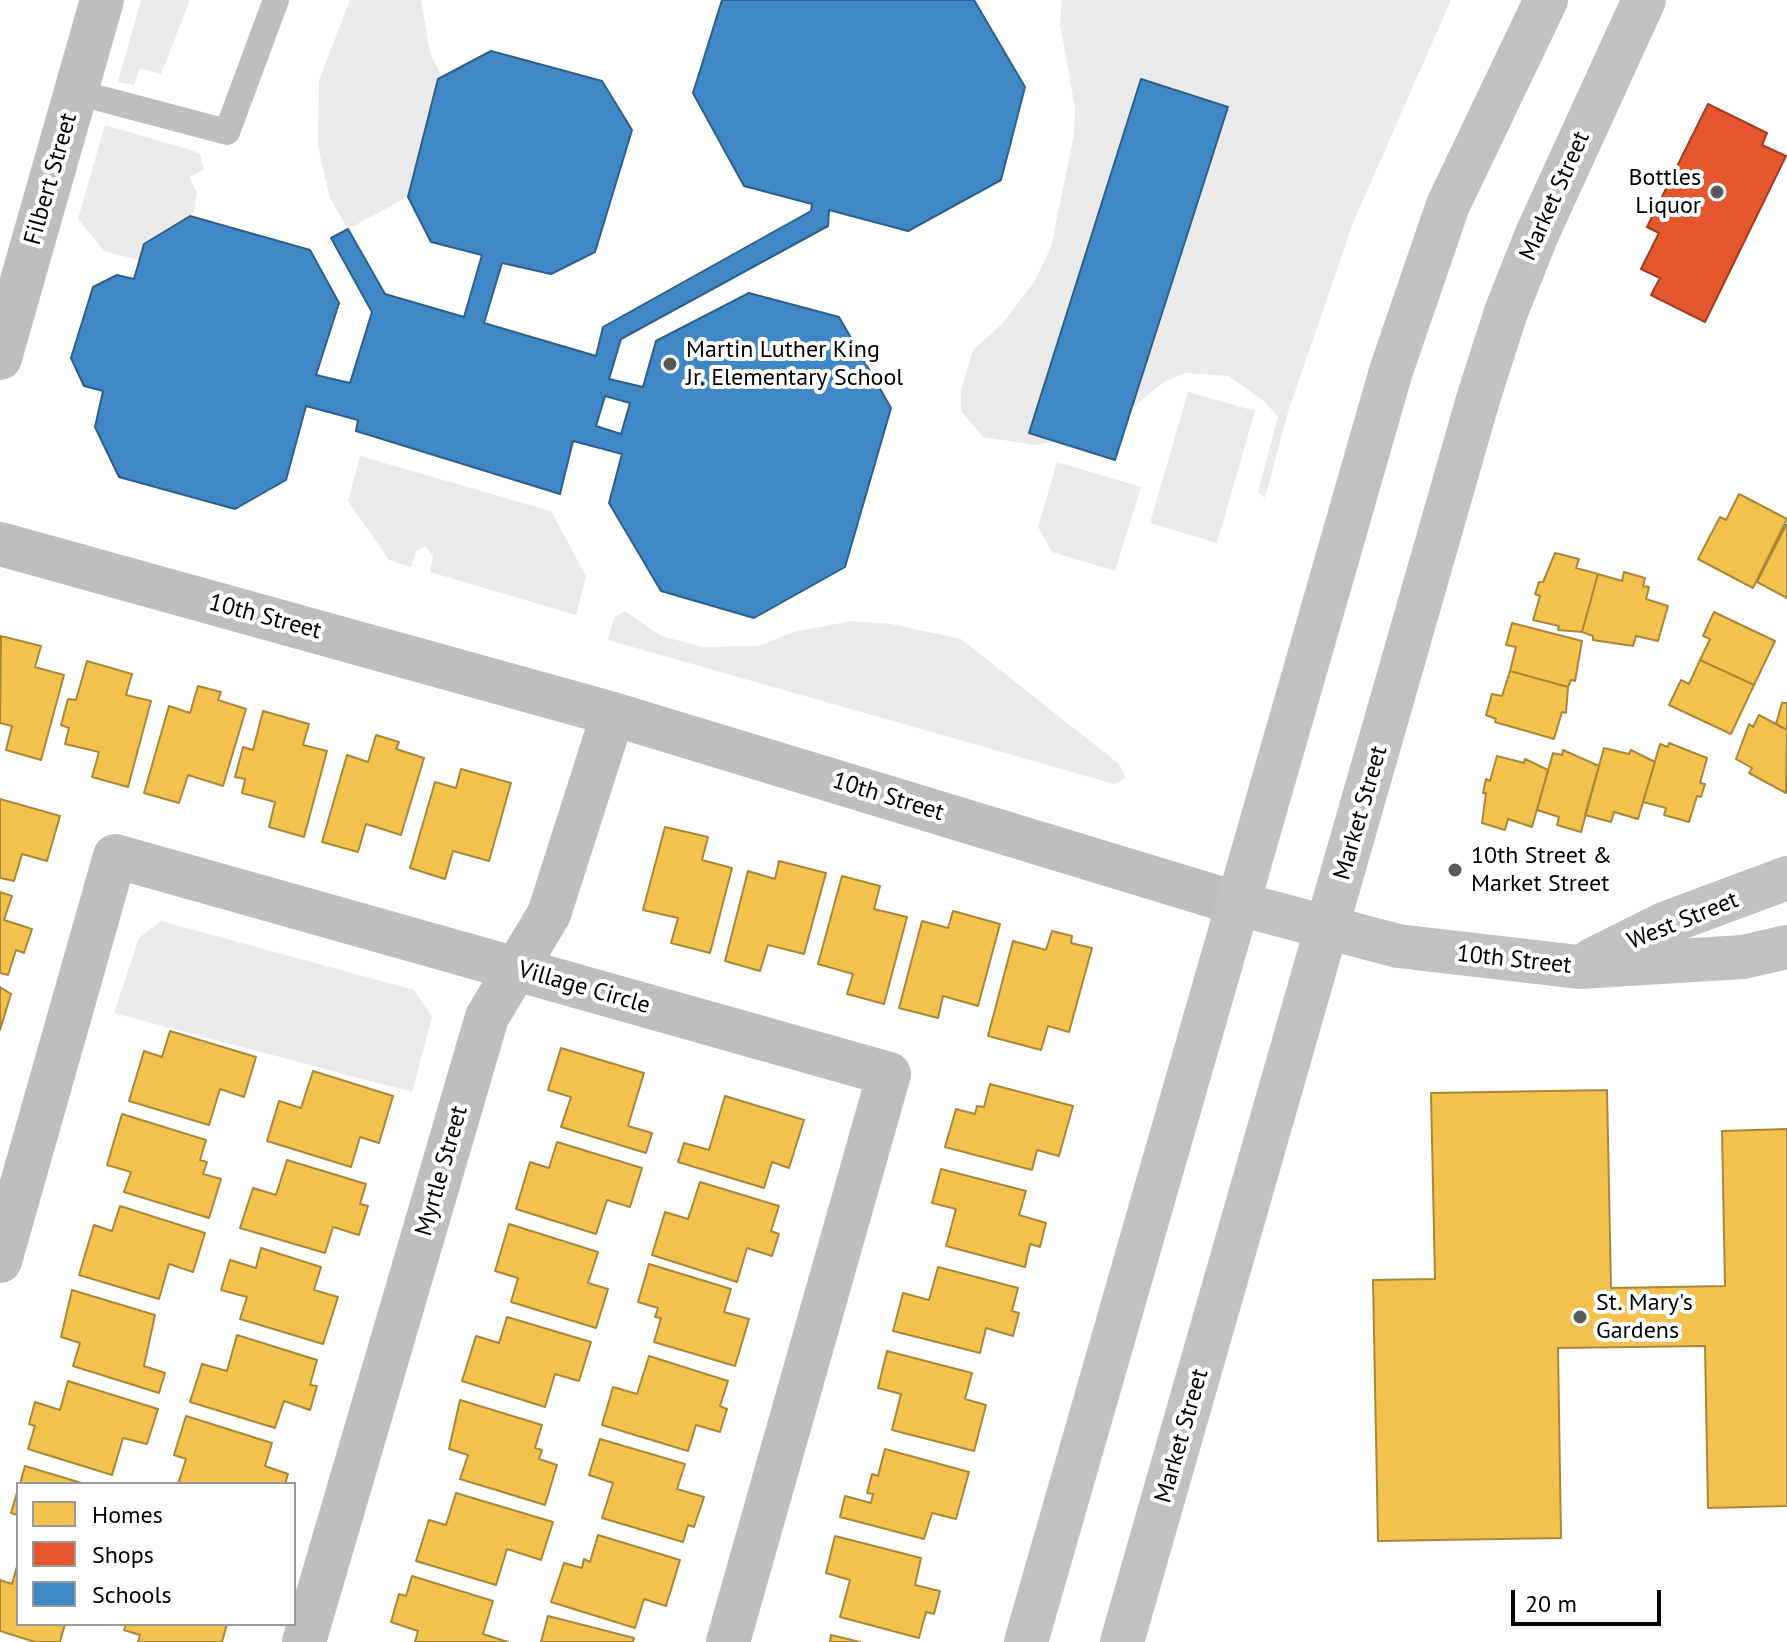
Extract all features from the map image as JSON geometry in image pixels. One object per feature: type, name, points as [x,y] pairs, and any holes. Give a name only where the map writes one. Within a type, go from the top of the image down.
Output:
[{"type":"main road","points":[[1026,1642],[1391,371],[1448,205],[1546,0]]},
{"type":"main road","name":"Market Street","points":[[1122,1642],[1506,312],[1537,234],[1644,0]]},
{"type":"main road","name":"West Street","points":[[1579,967],[1666,923],[1787,878]]},
{"type":"main road","name":"10th Street","points":[[1239,904],[1328,930],[1398,946],[1579,967],[1743,957],[1787,947]]},
{"type":"street","name":"Filbert Street","points":[[0,358],[102,0]]},
{"type":"street","name":"10th Street","points":[[0,544],[613,714],[1239,904]]},
{"type":"street","name":"Myrtle Street","points":[[304,1642],[487,1017],[549,914],[613,714]]},
{"type":"street","name":"Village Circle","points":[[0,1261],[115,856],[889,1074],[728,1642]]},
{"type":"lane","points":[[76,92],[227,132],[276,0]]},
{"type":"shaded area","points":[[141,0],[190,0],[161,74],[140,68],[134,85],[118,82]]},
{"type":"shaded area","points":[[350,0],[421,0],[430,53],[442,77],[438,79],[408,197],[348,229],[330,198],[318,147],[319,80]]},
{"type":"shaded area","points":[[1062,0],[1451,0],[1353,223],[1288,412],[1265,498],[1258,492],[1278,417],[1264,401],[1229,376],[1185,373],[1164,382],[1122,416],[1062,440],[1035,445],[983,437],[961,411],[961,391],[973,350],[1002,324],[1034,282],[1051,247],[1074,135],[1075,108],[1060,23]]},
{"type":"shaded area","points":[[105,125],[191,150],[200,154],[202,161],[204,170],[189,177],[197,192],[194,212],[144,244],[139,260],[104,251],[78,219]]},
{"type":"shaded area","points":[[1188,392],[1255,411],[1217,543],[1150,523]]},
{"type":"shaded area","points":[[360,456],[551,511],[586,576],[576,615],[430,572],[433,556],[425,546],[416,551],[411,567],[389,560],[348,501]]},
{"type":"shaded area","points":[[1057,462],[1141,487],[1115,571],[1052,552],[1038,527]]},
{"type":"shaded area","points":[[625,611],[661,636],[703,647],[758,646],[794,632],[851,621],[891,624],[961,639],[1119,764],[1126,778],[1114,784],[608,640],[614,617]]},
{"type":"shaded area","points":[[161,921],[414,990],[432,1017],[412,1092],[114,1013],[139,938]]},
{"type":"building: Homes","points":[[1739,494],[1787,519],[1753,588],[1698,559],[1720,517],[1726,520]]},
{"type":"building: Homes","points":[[1787,525],[1787,598],[1757,582]]},
{"type":"building: Homes","points":[[1555,553],[1579,559],[1576,568],[1598,574],[1582,632],[1558,630],[1559,626],[1533,620],[1540,596],[1535,594]]},
{"type":"building: Homes","points":[[1624,572],[1645,578],[1643,586],[1649,587],[1646,599],[1668,606],[1658,641],[1636,636],[1633,646],[1593,640],[1593,636],[1582,632],[1598,574],[1622,581]]},
{"type":"building: Homes","points":[[1714,612],[1775,641],[1754,685],[1700,660],[1710,639],[1703,636]]},
{"type":"building: Homes","points":[[1512,623],[1582,641],[1575,681],[1571,680],[1568,687],[1510,671],[1516,647],[1506,645]]},
{"type":"building: Homes","points":[[1,636],[41,646],[35,667],[64,675],[41,760],[6,750],[12,726],[0,723]]},
{"type":"building: Homes","points":[[1700,660],[1754,685],[1731,734],[1669,705],[1681,680],[1689,684]]},
{"type":"building: Homes","points":[[87,661],[132,674],[126,695],[151,701],[128,787],[92,777],[99,752],[65,744],[69,728],[61,725],[68,699],[76,700]]},
{"type":"building: Homes","points":[[1510,671],[1568,687],[1566,713],[1562,712],[1554,739],[1495,722],[1496,719],[1486,715],[1492,694],[1502,696]]},
{"type":"building: Homes","points":[[198,686],[221,692],[218,700],[246,709],[223,786],[188,775],[179,803],[144,793],[169,706],[190,713]]},
{"type":"building: Homes","points":[[1782,703],[1787,703],[1787,730],[1776,724]]},
{"type":"building: Homes","points":[[263,711],[309,724],[303,745],[327,751],[304,837],[269,827],[275,802],[242,793],[245,779],[235,777],[243,747],[253,750]]},
{"type":"building: Homes","points":[[1759,715],[1787,730],[1786,793],[1749,773],[1752,768],[1736,759],[1749,724],[1753,727]]},
{"type":"building: Homes","points":[[376,735],[399,742],[396,749],[424,758],[401,835],[366,824],[358,852],[322,842],[347,755],[368,762]]},
{"type":"building: Homes","points":[[1669,743],[1707,758],[1700,783],[1705,784],[1701,797],[1697,796],[1689,822],[1664,815],[1666,808],[1643,802],[1660,744],[1668,747]]},
{"type":"building: Homes","points":[[1604,748],[1629,754],[1631,750],[1655,762],[1638,819],[1614,812],[1611,822],[1585,815]]},
{"type":"building: Homes","points":[[1563,750],[1599,766],[1581,832],[1557,825],[1559,817],[1537,810],[1553,753],[1562,755]]},
{"type":"building: Homes","points":[[1497,756],[1524,763],[1525,759],[1548,770],[1532,827],[1508,819],[1505,830],[1482,823],[1486,779],[1490,781]]},
{"type":"building: Homes","points":[[461,769],[511,783],[489,861],[453,851],[445,879],[410,868],[435,782],[456,788]]},
{"type":"building: Homes","points":[[0,799],[60,816],[47,861],[22,854],[14,881],[0,878]]},
{"type":"building: Homes","points":[[665,827],[708,837],[702,860],[732,868],[710,953],[671,943],[678,918],[643,910]]},
{"type":"building: Homes","points":[[779,861],[826,873],[804,954],[768,945],[760,971],[725,961],[748,871],[775,879]]},
{"type":"building: Homes","points":[[842,876],[880,886],[874,909],[907,917],[884,1004],[847,994],[853,974],[818,964]]},
{"type":"building: Homes","points":[[0,892],[12,896],[4,920],[32,929],[24,953],[16,950],[8,975],[0,973]]},
{"type":"building: Homes","points":[[953,911],[1000,924],[978,1006],[943,996],[938,1018],[899,1008],[922,921],[948,928]]},
{"type":"building: Homes","points":[[1052,931],[1072,936],[1071,943],[1092,948],[1069,1032],[1048,1026],[1041,1050],[988,1036],[1013,941],[1046,950]]},
{"type":"building: Homes","points":[[0,987],[11,994],[0,1030]]},
{"type":"building: Homes","points":[[170,1031],[256,1057],[244,1097],[220,1089],[209,1125],[129,1101],[144,1051],[162,1057]]},
{"type":"building: Homes","points":[[561,1048],[644,1073],[628,1126],[652,1133],[646,1153],[561,1127],[571,1097],[548,1090]]},
{"type":"building: Homes","points":[[313,1071],[393,1096],[379,1143],[360,1137],[351,1167],[267,1141],[279,1101],[301,1108]]},
{"type":"building: Homes","points":[[990,1084],[1073,1106],[1059,1156],[1037,1150],[1032,1170],[945,1147],[956,1109],[975,1114],[977,1106],[984,1107]]},
{"type":"building: Homes","name":"St. Mary's Gardens","points":[[1607,1090],[1611,1288],[1725,1286],[1722,1131],[1787,1129],[1787,1506],[1708,1508],[1705,1346],[1558,1348],[1561,1538],[1378,1541],[1373,1280],[1435,1279],[1431,1093]]},
{"type":"building: Homes","points":[[725,1096],[804,1120],[789,1168],[772,1162],[764,1188],[678,1162],[684,1143],[709,1150]]},
{"type":"building: Homes","points":[[122,1114],[206,1140],[200,1160],[207,1162],[203,1174],[221,1179],[209,1218],[124,1192],[131,1172],[107,1165]]},
{"type":"building: Homes","points":[[557,1142],[642,1168],[630,1207],[607,1200],[596,1234],[516,1209],[530,1162],[549,1168]]},
{"type":"building: Homes","points":[[287,1160],[366,1184],[360,1204],[368,1206],[359,1235],[333,1227],[325,1253],[240,1228],[253,1188],[276,1195]]},
{"type":"building: Homes","points":[[941,1169],[1026,1191],[1019,1215],[1046,1223],[1040,1247],[1030,1244],[1025,1267],[946,1246],[956,1209],[932,1203]]},
{"type":"building: Homes","points":[[700,1182],[779,1206],[771,1231],[779,1234],[772,1256],[747,1248],[737,1282],[652,1255],[665,1212],[688,1219]]},
{"type":"building: Homes","points":[[120,1206],[205,1233],[193,1272],[169,1264],[159,1299],[79,1275],[94,1225],[112,1231]]},
{"type":"building: Homes","points":[[509,1224],[598,1252],[588,1283],[608,1289],[596,1328],[511,1302],[518,1278],[495,1271]]},
{"type":"building: Homes","points":[[261,1248],[321,1267],[314,1290],[338,1297],[323,1344],[240,1319],[247,1297],[221,1290],[230,1260],[256,1268]]},
{"type":"building: Homes","points":[[649,1264],[731,1289],[724,1312],[749,1319],[735,1366],[654,1342],[661,1318],[655,1317],[658,1308],[638,1302]]},
{"type":"building: Homes","points":[[938,1267],[1018,1288],[1012,1311],[1019,1313],[1013,1336],[986,1328],[980,1353],[893,1331],[903,1293],[929,1300]]},
{"type":"building: Homes","points":[[72,1290],[155,1315],[144,1366],[165,1373],[159,1393],[73,1366],[80,1343],[61,1337]]},
{"type":"building: Homes","points":[[507,1317],[591,1342],[579,1381],[555,1374],[545,1407],[462,1381],[476,1336],[499,1343]]},
{"type":"building: Homes","points":[[237,1335],[317,1360],[310,1385],[317,1386],[310,1410],[284,1401],[275,1428],[190,1402],[202,1364],[227,1371]]},
{"type":"building: Homes","points":[[887,1351],[972,1373],[965,1399],[986,1405],[974,1451],[892,1430],[901,1394],[878,1388]]},
{"type":"building: Homes","points":[[649,1356],[728,1381],[720,1406],[727,1409],[720,1432],[696,1425],[688,1451],[602,1425],[613,1387],[637,1394]]},
{"type":"building: Homes","points":[[68,1381],[158,1409],[147,1444],[123,1438],[112,1475],[28,1449],[35,1426],[29,1424],[35,1402],[60,1410]]},
{"type":"building: Homes","points":[[460,1400],[542,1425],[535,1448],[542,1450],[539,1459],[557,1465],[545,1505],[460,1479],[468,1455],[449,1449]]},
{"type":"building: Homes","points":[[186,1416],[272,1443],[265,1466],[288,1474],[286,1482],[179,1482],[186,1459],[174,1455]]},
{"type":"building: Homes","points":[[600,1439],[685,1464],[677,1489],[704,1497],[694,1527],[688,1525],[683,1542],[602,1518],[613,1483],[589,1475]]},
{"type":"building: Homes","points":[[885,1449],[969,1472],[956,1519],[932,1513],[924,1539],[840,1517],[845,1496],[871,1503],[873,1494],[867,1493],[872,1474],[878,1476]]},
{"type":"building: Homes","points":[[25,1466],[78,1482],[21,1482]]},
{"type":"building: Homes","points":[[456,1493],[553,1522],[541,1560],[507,1549],[496,1585],[416,1561],[429,1520],[446,1525]]},
{"type":"building: Homes","points":[[16,1496],[16,1514],[11,1513]]},
{"type":"building: Homes","points":[[598,1535],[680,1560],[666,1606],[644,1599],[635,1628],[551,1602],[564,1563],[582,1568],[584,1559],[590,1562]]},
{"type":"building: Homes","points":[[835,1536],[921,1558],[915,1585],[940,1591],[934,1614],[926,1612],[919,1638],[840,1617],[850,1580],[826,1573]]},
{"type":"building: Homes","points":[[16,1570],[16,1626],[64,1626],[60,1642],[35,1642],[0,1631],[0,1580],[12,1584]]},
{"type":"building: Homes","points":[[412,1576],[493,1601],[483,1634],[508,1642],[415,1642],[418,1631],[391,1622],[399,1594],[406,1596]]},
{"type":"building: Homes","points":[[548,1616],[634,1638],[633,1642],[541,1642]]},
{"type":"building: Homes","points":[[125,1626],[226,1626],[222,1642],[138,1642],[140,1635],[124,1630]]},
{"type":"building: Homes","points":[[831,1635],[860,1642],[830,1642]]},
{"type":"building: Shops","name":"Bottles Liquor","points":[[1708,104],[1767,133],[1762,145],[1786,156],[1705,322],[1651,295],[1660,278],[1641,269],[1659,233],[1647,227]]},
{"type":"building: Schools","points":[[722,0],[974,0],[1025,87],[1001,180],[908,231],[829,210],[828,226],[621,339],[609,379],[643,387],[656,341],[749,293],[839,317],[891,408],[845,567],[754,618],[661,591],[609,503],[622,454],[573,441],[560,494],[356,431],[358,420],[306,406],[286,480],[235,509],[119,477],[95,427],[103,391],[84,386],[71,358],[93,287],[117,275],[134,279],[144,244],[190,216],[310,250],[339,303],[316,375],[350,383],[372,312],[331,238],[348,229],[385,294],[464,317],[482,255],[431,242],[408,197],[438,79],[491,51],[602,81],[632,130],[595,252],[551,274],[502,263],[484,323],[596,356],[603,327],[811,211],[812,204],[744,186],[693,93]],"holes":[[[605,396],[630,403],[621,434],[596,426]]]},
{"type":"building: Schools","points":[[1141,79],[1228,107],[1115,460],[1029,433]]},
{"type":"place","name":"Bottles Liquor","points":[[1717,192]]},
{"type":"place","name":"Martin Luther King Jr. Elementary School","points":[[670,364]]},
{"type":"place","name":"10th Street & Market Street","points":[[1455,870]]},
{"type":"place","name":"St. Mary's Gardens","points":[[1580,1317]]}]
